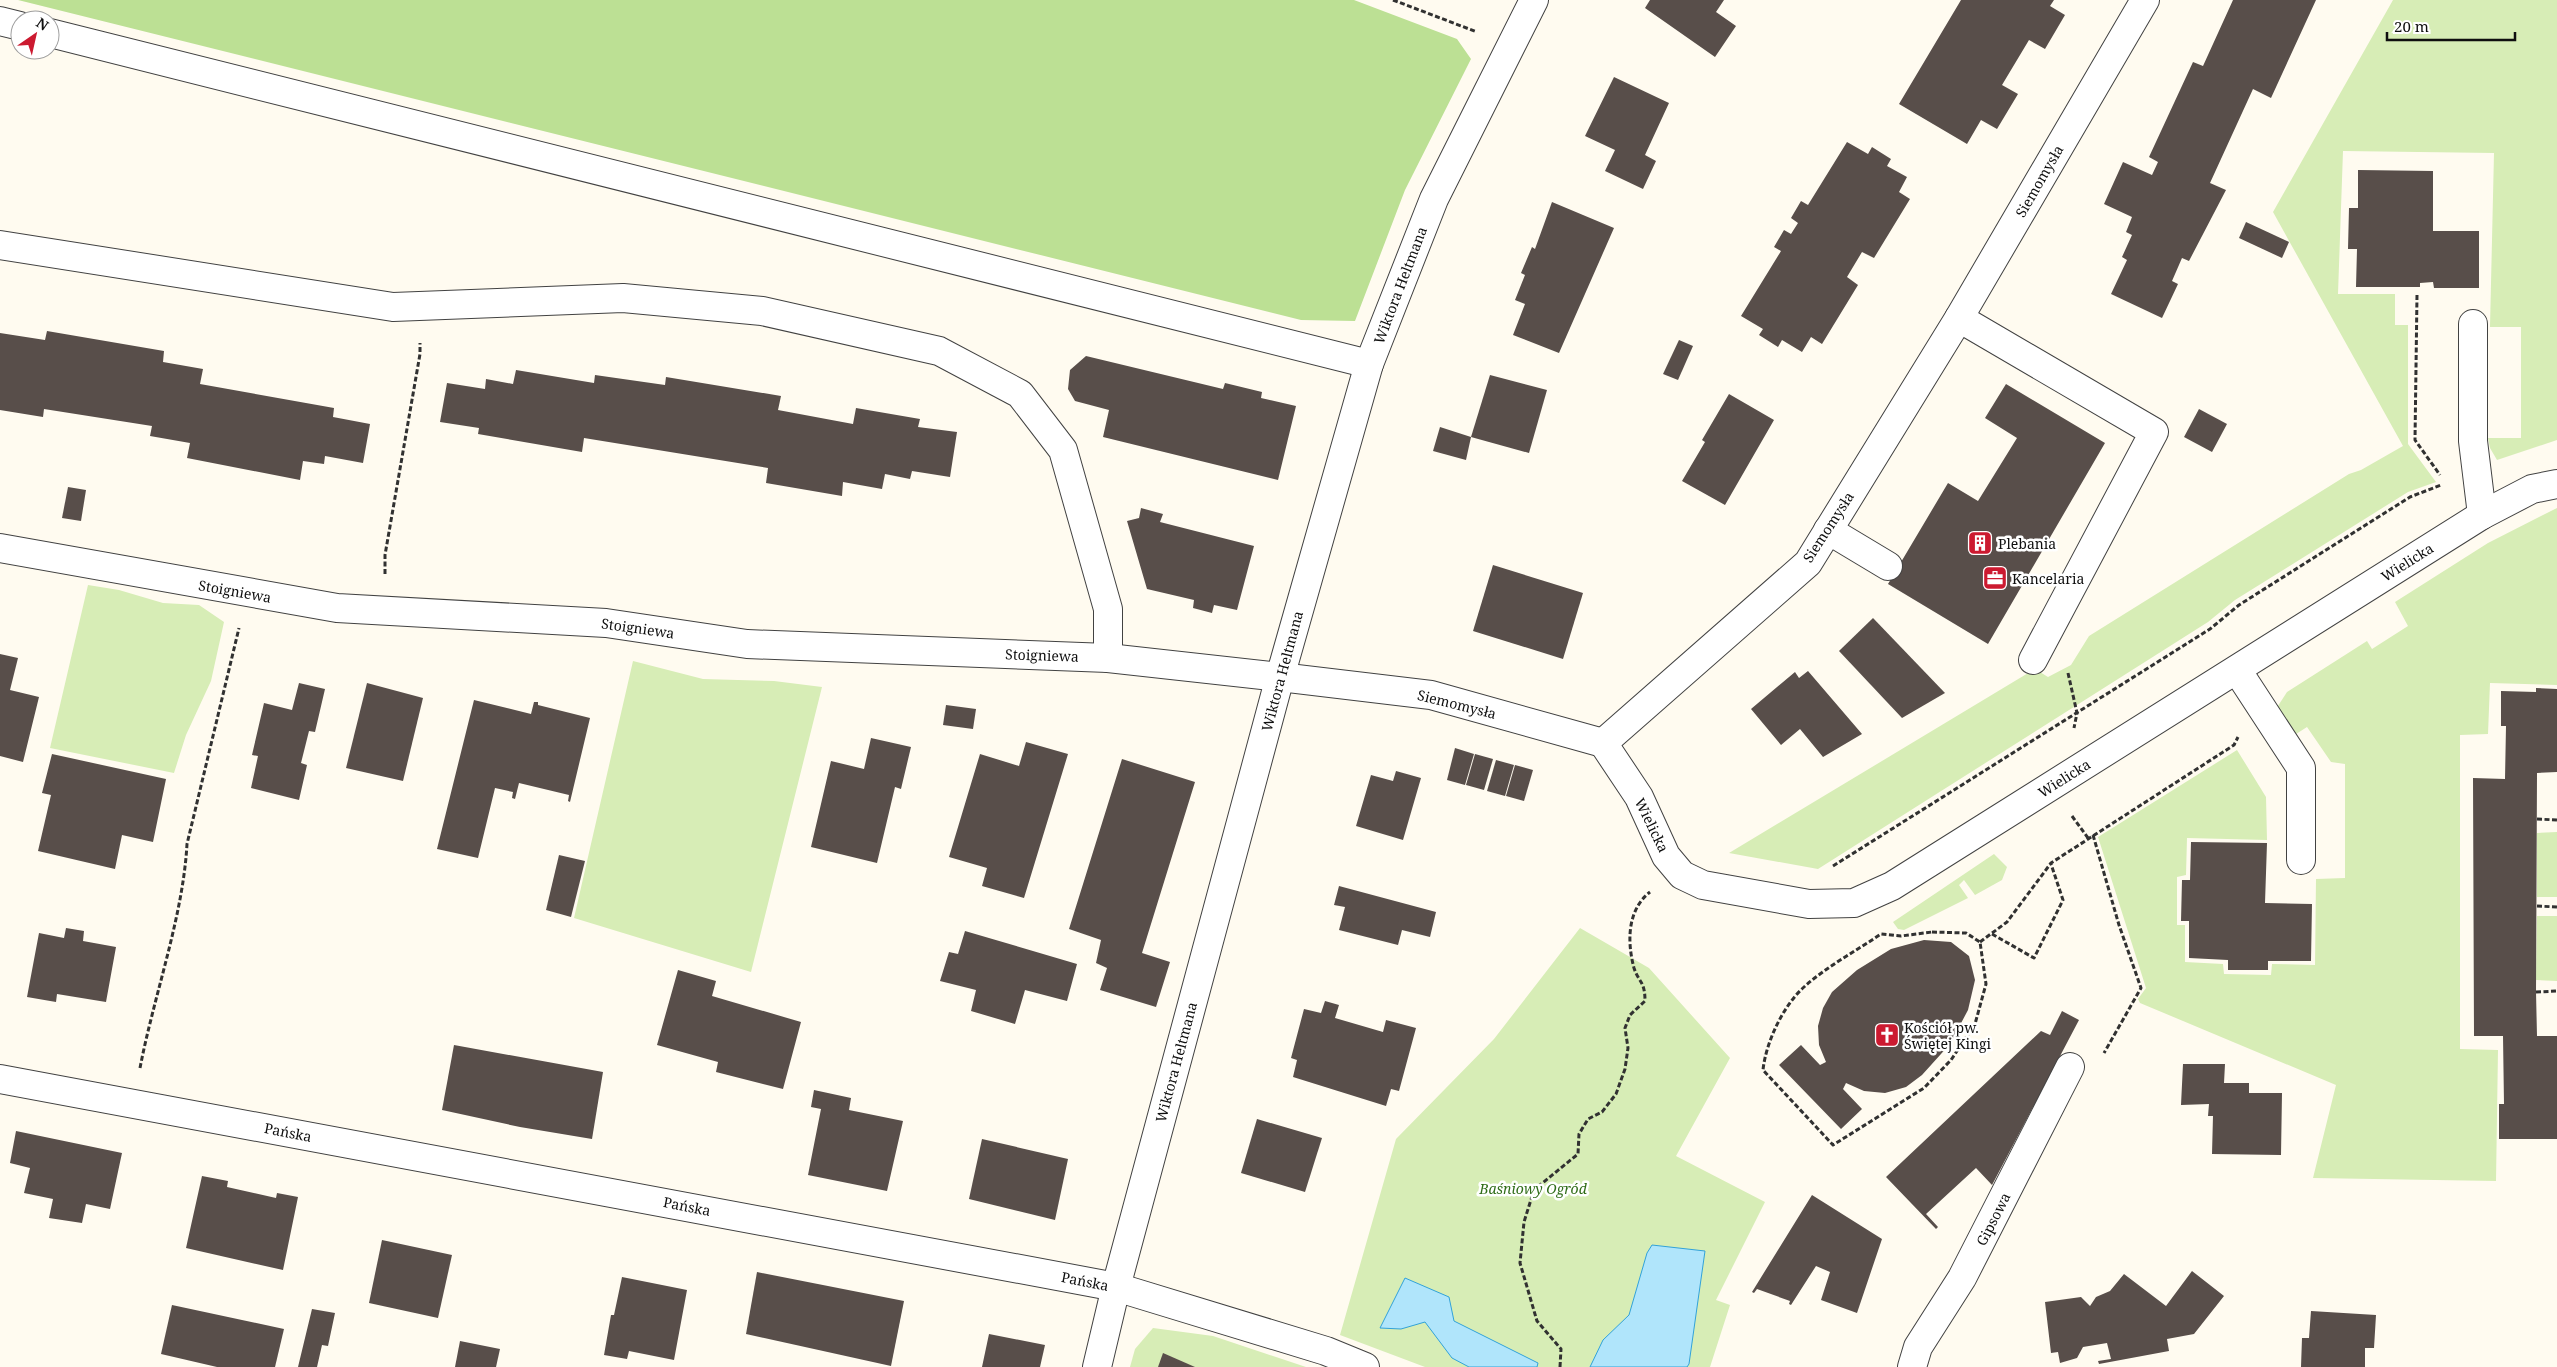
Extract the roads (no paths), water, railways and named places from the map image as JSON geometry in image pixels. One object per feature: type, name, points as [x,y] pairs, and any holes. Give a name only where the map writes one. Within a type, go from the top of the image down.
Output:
[{"type":"street","name":"Wiktora Heltmana","points":[[1098,1367],[1116,1286],[1280,676],[1369,364],[1434,199],[1510,44],[1534,0]]},
{"type":"street","name":"Siemomysła","points":[[1280,676],[1431,695],[1603,743],[1808,563],[1959,318],[2145,0]]},
{"type":"street","points":[[60,36],[1369,364]]},
{"type":"street","points":[[0,245],[393,307],[623,298],[762,311],[939,351],[1020,394],[1063,450],[1108,609],[1108,658]]},
{"type":"street","points":[[1959,318],[2154,432],[2033,660]]},
{"type":"street","points":[[2473,324],[2473,441],[2482,515]]},
{"type":"street","name":"Wielicka","points":[[1603,743],[1639,797],[1666,856],[1682,876],[1703,885],[1808,904],[1854,903],[1892,886],[2482,515],[2532,489],[2557,484]]},
{"type":"street","points":[[1828,530],[1888,566]]},
{"type":"street","name":"Stoigniewa","points":[[0,548],[337,608],[606,623],[747,644],[1108,658],[1280,676]]},
{"type":"street","points":[[2237,670],[2301,768],[2301,860]]},
{"type":"street","name":"Gipsowa","points":[[1912,1367],[1918,1347],[1962,1278],[2070,1067]]},
{"type":"street","name":"Pańska","points":[[0,1079],[1116,1286],[1326,1351],[1365,1367]]},
{"type":"water","points":[[1652,1245],[1705,1251],[1689,1364],[1687,1367],[1590,1367],[1603,1340],[1629,1315],[1647,1253]]},
{"type":"water","points":[[1405,1278],[1449,1297],[1454,1321],[1538,1363],[1537,1367],[1469,1367],[1452,1358],[1425,1322],[1401,1329],[1380,1328]]},
{"type":"place","name":"Plebania","points":[[1980,543]]},
{"type":"place","name":"Kancelaria","points":[[1995,578]]},
{"type":"place","name":"Kościół pw. Świętej Kingi","points":[[1887,1035]]},
{"type":"park label","name":"Baśniowy Ogród","points":[[1533,1188]]}]
